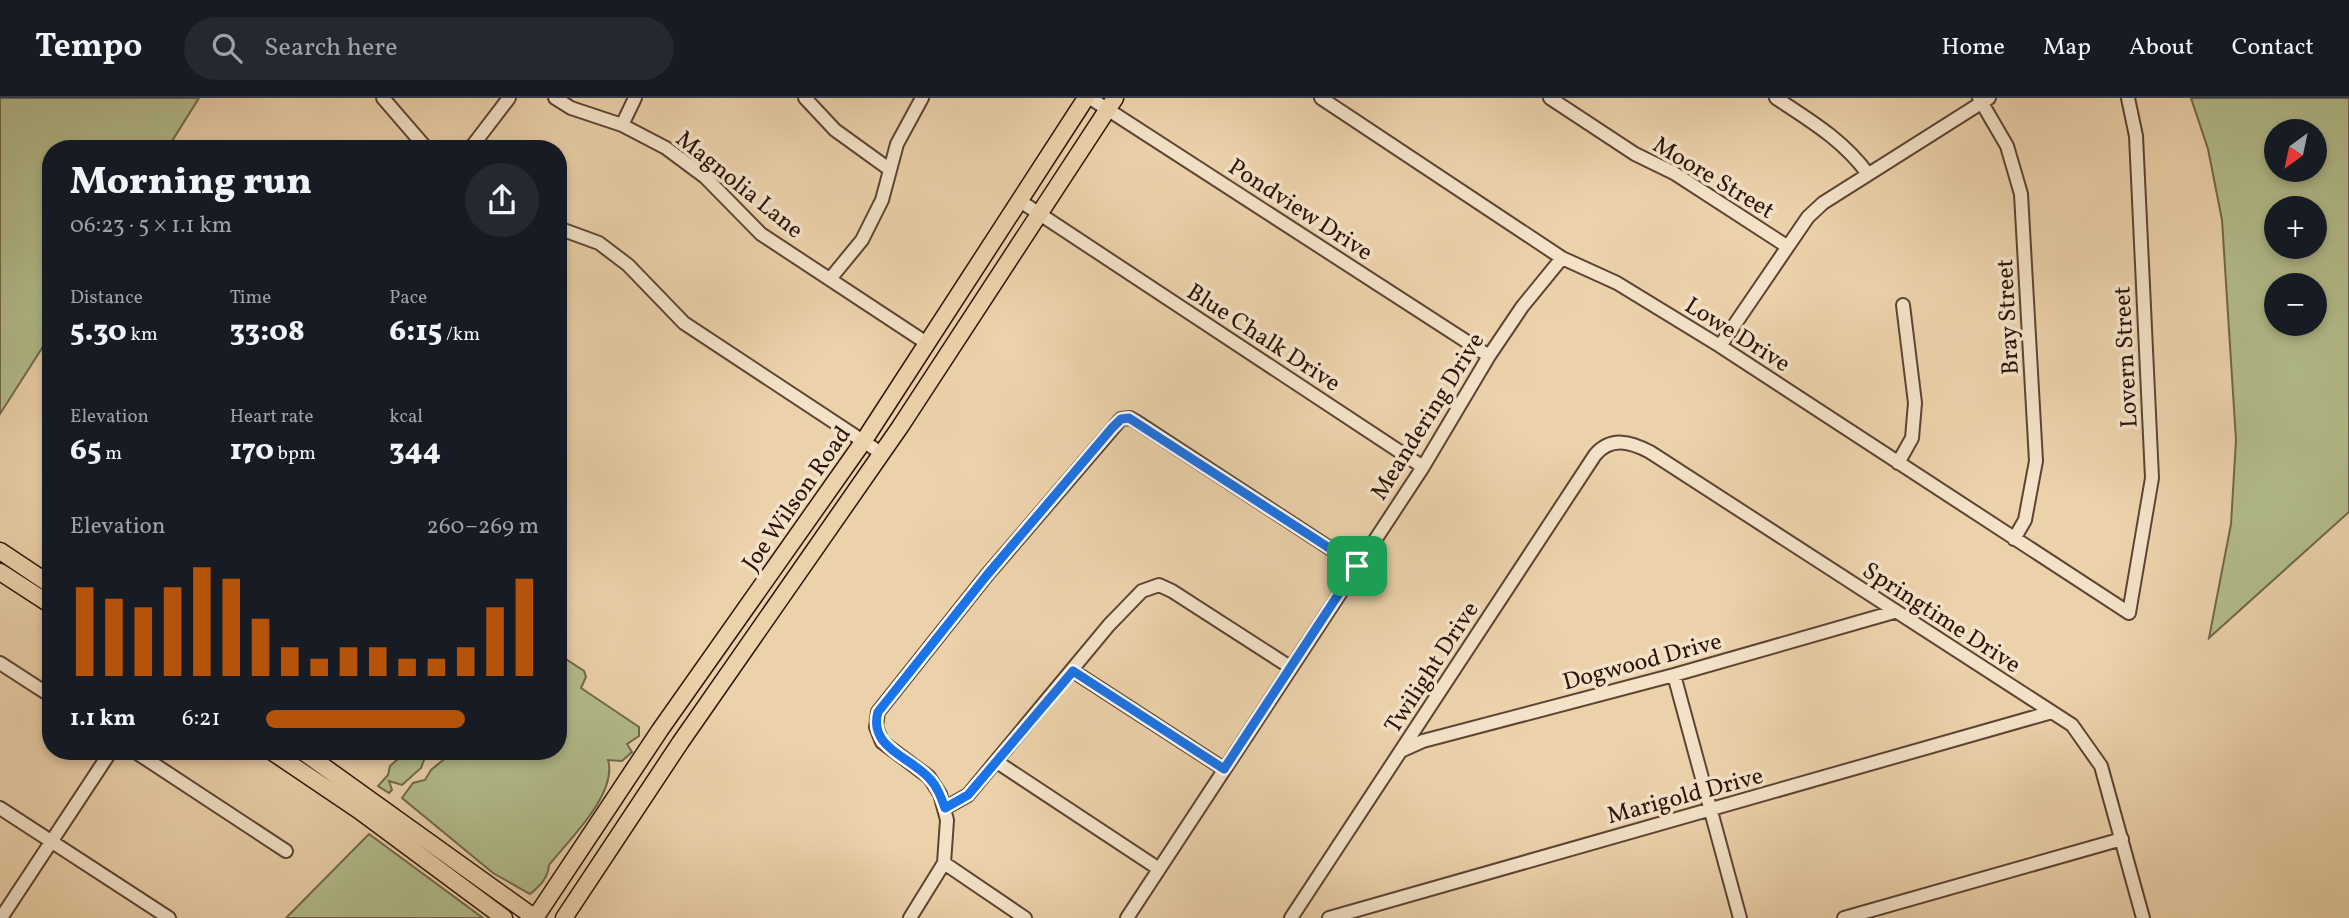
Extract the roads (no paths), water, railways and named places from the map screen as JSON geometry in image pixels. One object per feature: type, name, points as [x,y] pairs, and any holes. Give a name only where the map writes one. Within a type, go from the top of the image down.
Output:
[{"type":"main road","name":"Joe Wilson Road","points":[[535,918],[660,730],[863,442],[925,342],[1088,98]]},
{"type":"main road","name":"Joe Wilson Road","points":[[564,918],[680,743],[881,453],[1111,104]]},
{"type":"main road","points":[[0,551],[42,579]]},
{"type":"main road","points":[[0,572],[42,599]]},
{"type":"main road","points":[[284,760],[360,811],[504,918]]},
{"type":"main road","points":[[315,760],[535,918]]},
{"type":"street","points":[[383,98],[419,140]]},
{"type":"street","points":[[477,140],[509,98]]},
{"type":"street","name":"Magnolia Lane","points":[[555,98],[571,108],[622,125],[666,148],[705,177],[761,234],[925,342]]},
{"type":"street","points":[[622,125],[635,98]]},
{"type":"street","points":[[805,98],[835,130],[889,169]]},
{"type":"street","points":[[830,279],[862,240],[882,200],[897,144],[922,98]]},
{"type":"street","name":"Pondview Drive","points":[[1088,98],[1111,104],[1489,356]]},
{"type":"street","name":"Lowe Drive","points":[[1321,98],[1562,258],[1617,284],[1720,346],[2129,613]]},
{"type":"street","name":"Moore Street","points":[[1550,98],[1635,154],[1674,173],[1786,246]]},
{"type":"street","points":[[1776,98],[1833,136],[1851,151],[1868,174]]},
{"type":"street","name":"Lovern Street","points":[[2128,98],[2136,136],[2152,478],[2129,613]]},
{"type":"street","points":[[1720,346],[1808,216],[1823,203],[1984,100]]},
{"type":"street","name":"Bray Street","points":[[1984,100],[2007,146],[2021,194],[2036,461],[2025,520],[2014,538]]},
{"type":"street","name":"Blue Chalk Drive","points":[[1020,201],[1423,467]]},
{"type":"street","points":[[567,231],[599,243],[628,265],[684,323],[881,453]]},
{"type":"street","name":"Meandering Drive","points":[[1127,918],[1423,467],[1489,356],[1522,307],[1562,258]]},
{"type":"street","points":[[1898,463],[1912,438],[1915,402],[1903,305]]},
{"type":"street","points":[[910,918],[944,863],[947,838],[945,808],[929,778],[882,742],[876,727],[878,712],[987,575],[1121,419],[1129,418],[1137,422],[1357,566]]},
{"type":"street","name":"Springtime Drive","points":[[1611,444],[1634,443],[1650,452],[2072,725],[2094,751],[2101,766],[2143,918]]},
{"type":"street","name":"Twilight Drive","points":[[1291,918],[1595,455],[1611,444]]},
{"type":"street","points":[[945,808],[968,795],[1142,590],[1159,585],[1290,667]]},
{"type":"street","name":"Dogwood Drive","points":[[1401,751],[1423,741],[1674,675],[1894,612]]},
{"type":"street","points":[[0,663],[42,690]]},
{"type":"street","points":[[1073,671],[1224,769]]},
{"type":"street","points":[[1674,675],[1740,918]]},
{"type":"street","name":"Marigold Drive","points":[[1329,918],[1503,866],[1710,811],[2052,712]]},
{"type":"street","points":[[1,918],[105,760]]},
{"type":"street","points":[[148,760],[286,851]]},
{"type":"street","points":[[997,762],[1159,869]]},
{"type":"street","points":[[0,808],[169,918]]},
{"type":"street","points":[[1844,918],[2122,839]]},
{"type":"street","points":[[944,863],[1025,918]]}]
